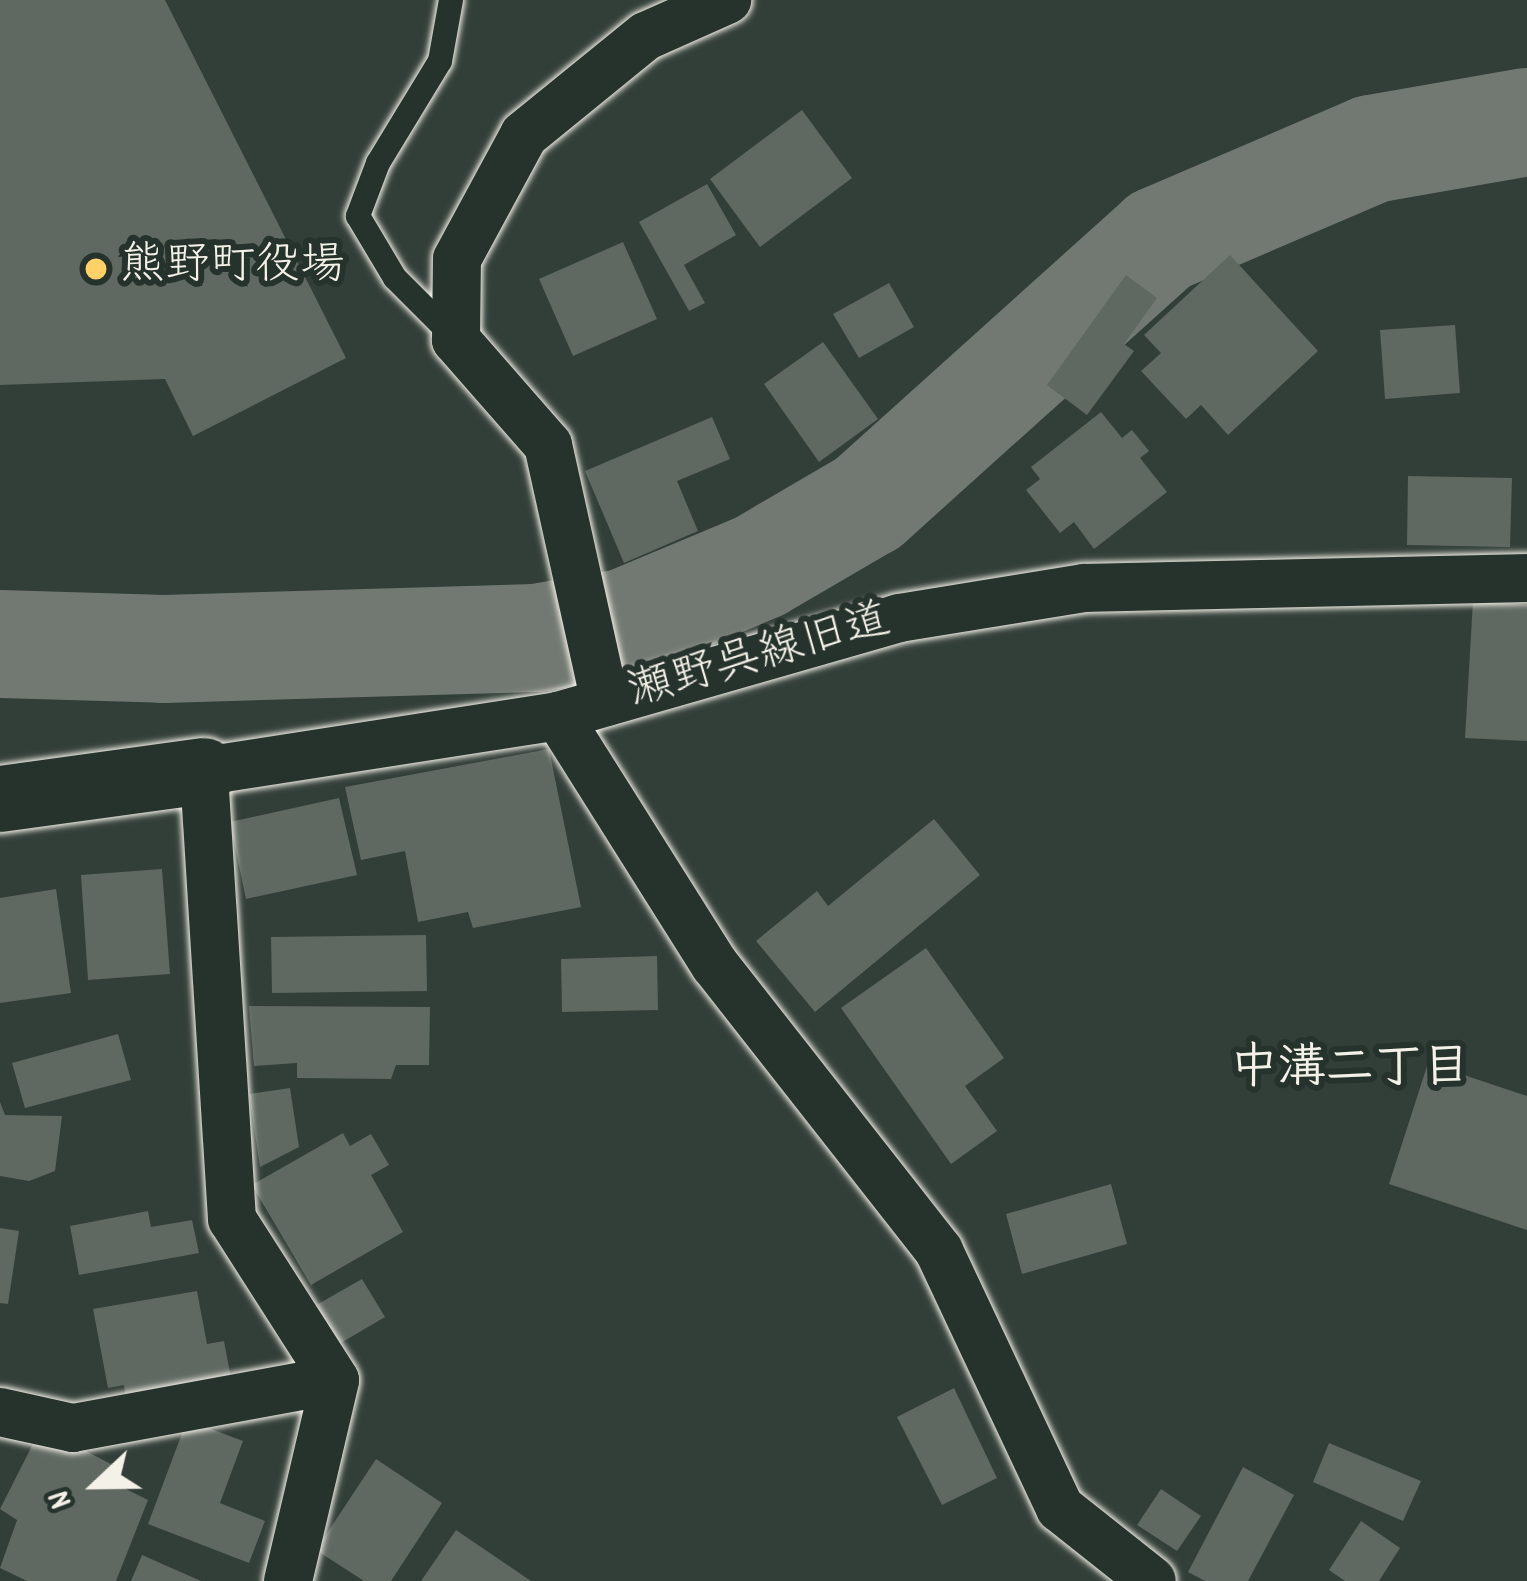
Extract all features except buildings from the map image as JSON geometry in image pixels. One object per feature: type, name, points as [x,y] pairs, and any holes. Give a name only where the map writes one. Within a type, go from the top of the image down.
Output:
[{"type":"street","points":[[601,684],[548,445],[456,340],[457,259],[524,135],[646,36],[727,0]]},
{"type":"street","name":"瀬野呉線旧道","points":[[0,799],[559,716],[601,684],[899,618],[1084,588],[1527,578]]},
{"type":"street","points":[[559,716],[715,965],[939,1251],[1060,1508],[1151,1581]]},
{"type":"street","points":[[204,772],[232,1219],[335,1380],[288,1581]]},
{"type":"street","points":[[0,1412],[74,1428],[335,1380]]},
{"type":"lane","points":[[451,0],[440,61],[378,163],[358,216],[395,278],[456,340]]},
{"type":"waterway","points":[[0,644],[164,649],[536,638],[624,623],[760,566],[868,503],[1160,240],[1372,149],[1527,122]]},
{"type":"place","name":"熊野町役場","points":[[96,269]]},
{"type":"district","name":"中溝二丁目","points":[[1350,1072]]}]
